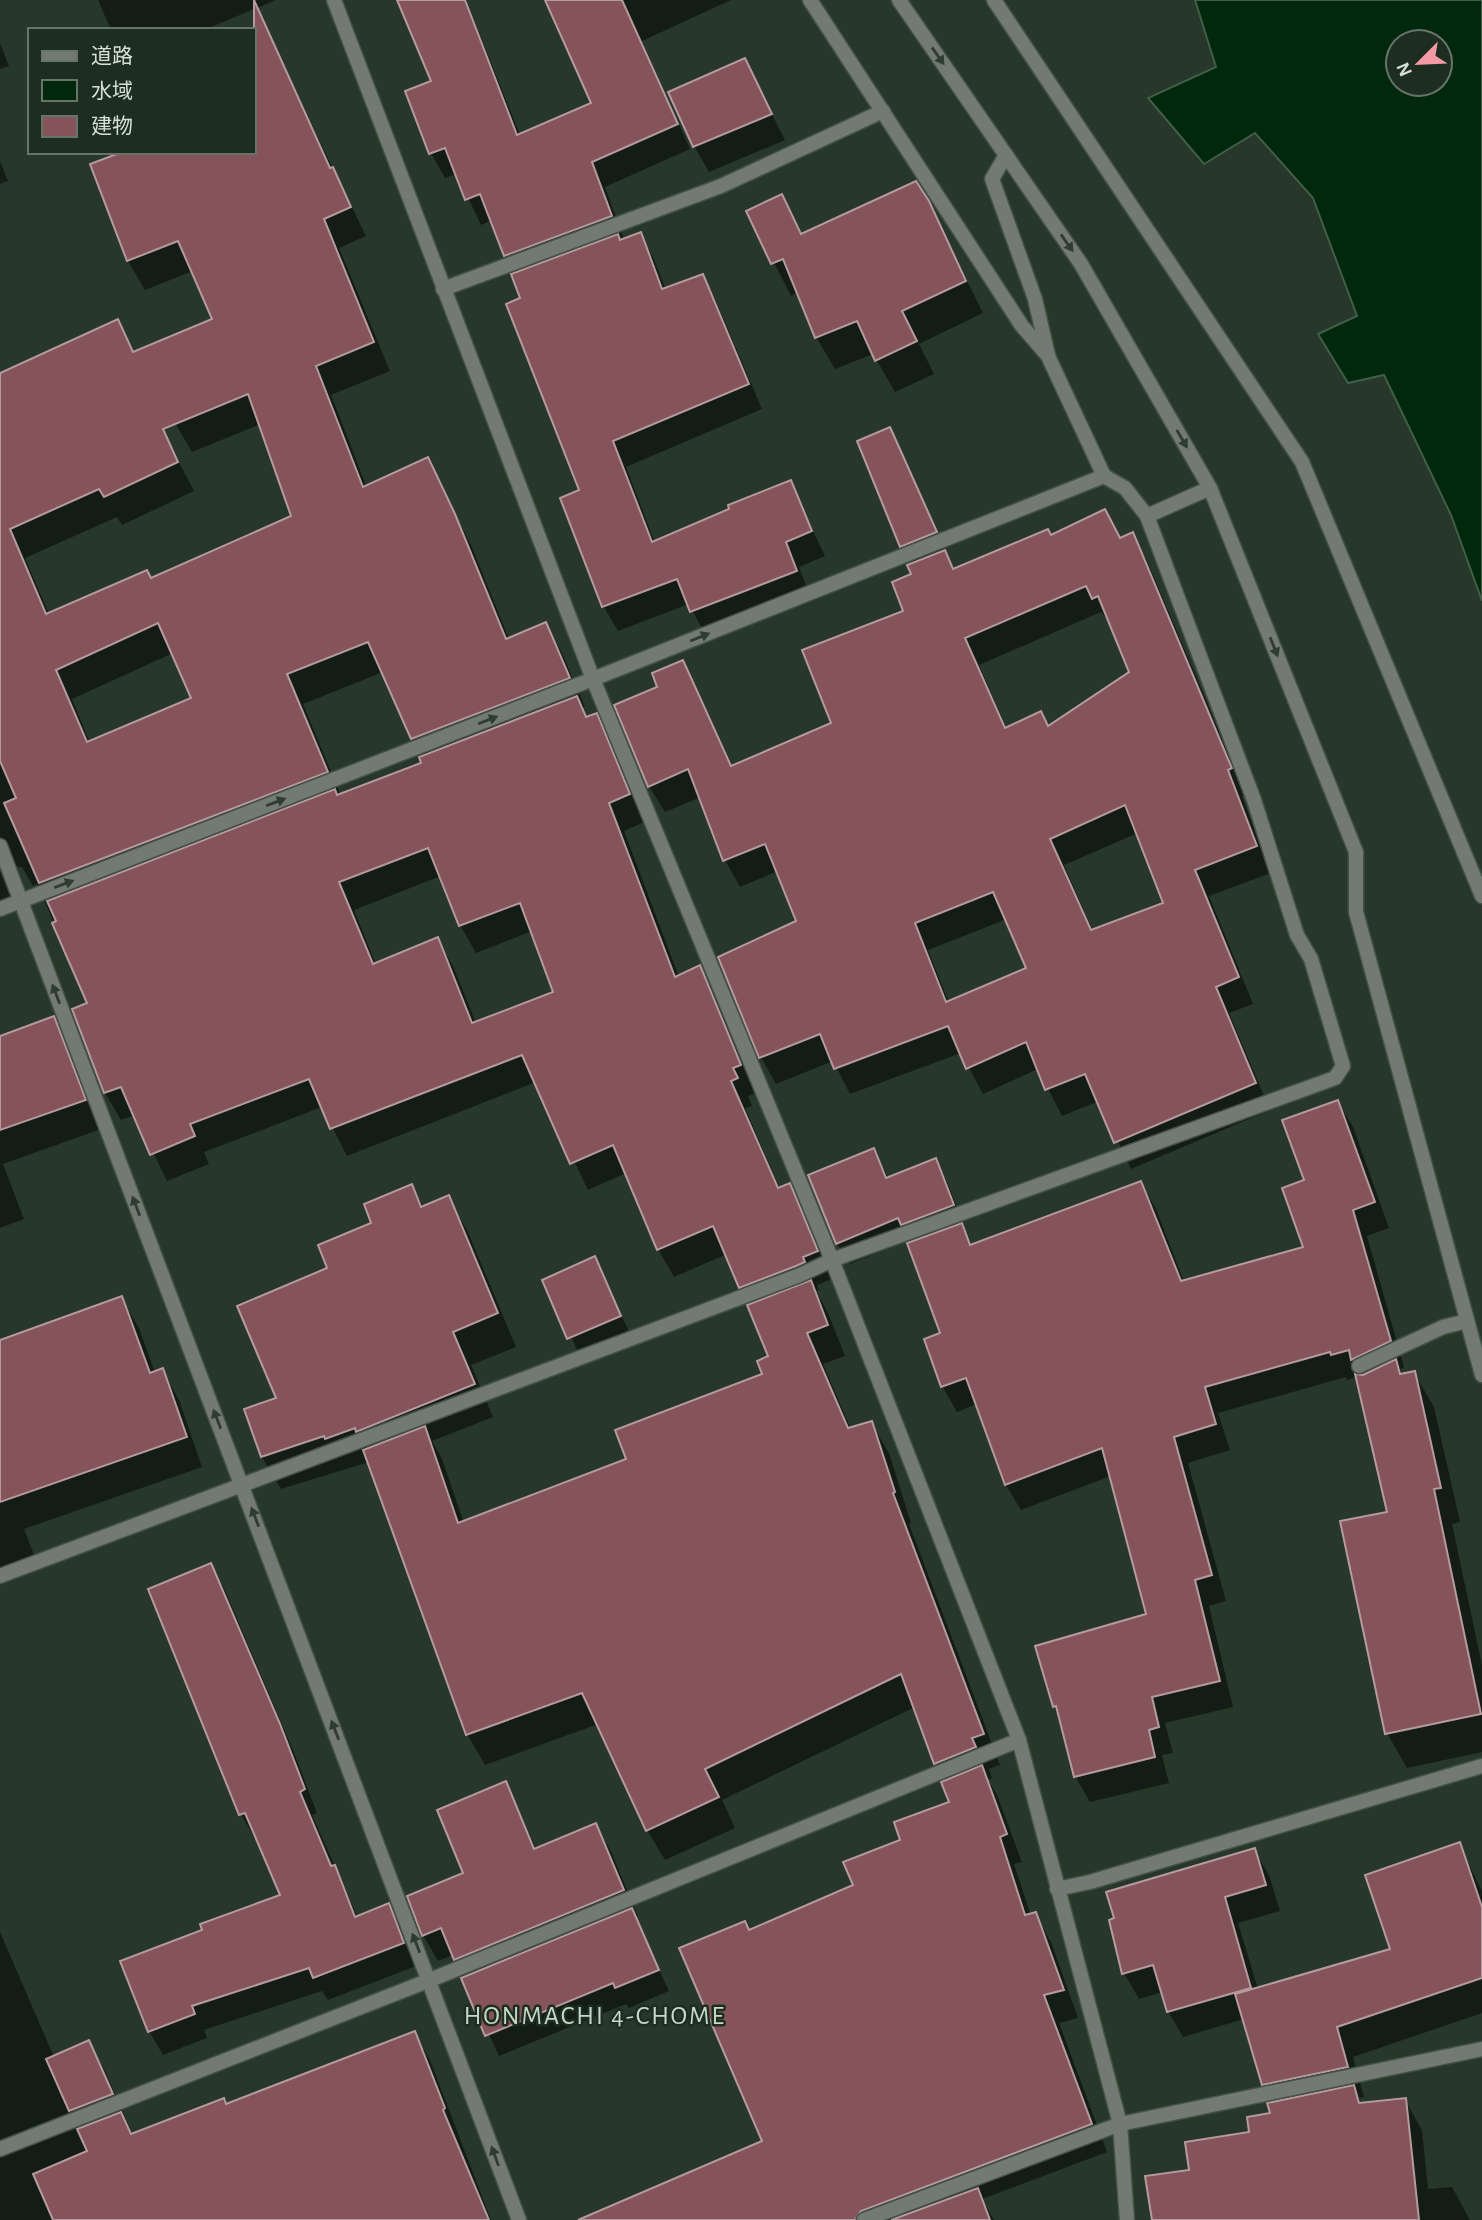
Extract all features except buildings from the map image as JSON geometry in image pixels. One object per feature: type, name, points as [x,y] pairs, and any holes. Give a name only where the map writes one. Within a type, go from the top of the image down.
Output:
[{"type":"street","points":[[334,0],[593,679],[832,1260],[1019,1740],[1120,2124],[1127,2220]]},
{"type":"street","points":[[810,0],[1022,326],[1048,356]]},
{"type":"street","points":[[899,0],[1081,264],[1210,488],[1356,852],[1356,912],[1482,1375]]},
{"type":"street","points":[[994,0],[1302,463],[1482,896]]},
{"type":"street","points":[[443,289],[721,186],[883,111]]},
{"type":"street","points":[[0,1576],[241,1483],[800,1275],[832,1260],[1335,1077],[1343,1066],[1311,960],[1297,935],[1254,800],[1147,516],[1125,488],[1104,476],[1048,356],[1035,299],[992,179],[1006,155]]},
{"type":"street","points":[[0,909],[593,679],[1104,476]]},
{"type":"street","points":[[1147,516],[1210,488]]},
{"type":"street","points":[[0,846],[519,2220]]},
{"type":"street","points":[[1359,1366],[1443,1326],[1467,1321]]},
{"type":"street","points":[[0,2149],[430,1980],[1019,1740]]},
{"type":"street","points":[[1057,1889],[1090,1882],[1482,1766]]},
{"type":"street","points":[[864,2220],[1120,2124],[1482,2049]]},
{"type":"water","points":[[1195,0],[1482,0],[1482,601],[1451,515],[1384,375],[1348,383],[1318,334],[1357,316],[1313,198],[1255,133],[1204,164],[1148,98],[1216,67]]},
{"type":"district","name":"HONMACHI 4-CHOME","points":[[595,2015]]}]
